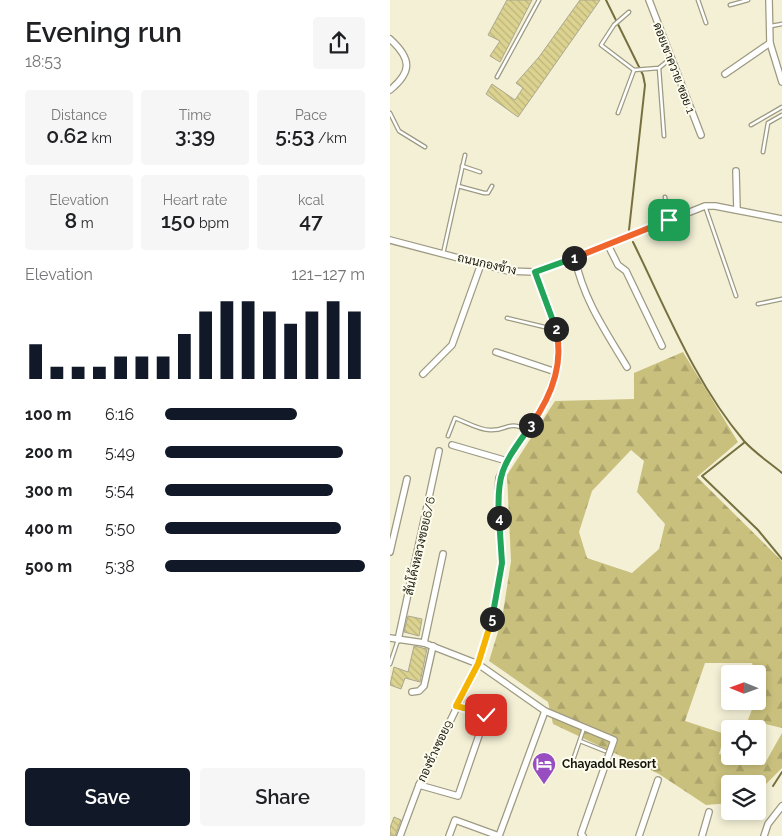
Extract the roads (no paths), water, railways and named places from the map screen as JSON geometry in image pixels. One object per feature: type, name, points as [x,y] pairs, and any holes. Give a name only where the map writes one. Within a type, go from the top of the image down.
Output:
[{"type":"street","name":"ดอยเขาควาย ซอย 1","points":[[649,0],[700,135]]},
{"type":"street","points":[[768,0],[770,43],[782,82]]},
{"type":"street","points":[[390,39],[404,57],[407,69],[403,79],[390,90]]},
{"type":"street","points":[[725,74],[770,43]]},
{"type":"street","points":[[736,171],[737,210]]},
{"type":"street","name":"ถนนกองช้าง","points":[[390,240],[508,271],[535,272],[705,206],[782,219]]},
{"type":"street","points":[[608,245],[618,266],[626,271],[662,346]]},
{"type":"street","points":[[575,258],[578,274],[594,313],[628,367]]},
{"type":"street","points":[[423,374],[452,345],[481,264]]},
{"type":"street","name":"กองช้างซอย9","points":[[400,836],[419,784],[478,664],[492,621],[502,563],[498,493],[499,478],[507,460],[547,400],[556,372],[558,363],[557,330],[535,272]]},
{"type":"street","points":[[496,352],[556,372]]},
{"type":"street","points":[[452,445],[507,460]]},
{"type":"street","name":"สันโค้งหลวงซอย6/6","points":[[398,640],[439,451]]},
{"type":"street","points":[[390,552],[408,479]]},
{"type":"street","points":[[424,643],[443,554]]},
{"type":"street","points":[[390,638],[424,643],[478,664],[545,711],[614,740],[581,834],[583,836]]},
{"type":"street","points":[[412,692],[419,691],[424,686],[433,646]]},
{"type":"street","points":[[419,784],[458,796],[486,715],[456,706]]},
{"type":"street","points":[[449,836],[455,820],[499,836],[545,711]]},
{"type":"street","points":[[639,836],[658,780]]},
{"type":"street","points":[[764,836],[768,824],[782,806]]},
{"type":"street","points":[[702,836],[709,812]]},
{"type":"lane","points":[[497,77],[539,0]]},
{"type":"lane","points":[[698,0],[706,23]]},
{"type":"lane","points":[[730,5],[748,0]]},
{"type":"lane","points":[[629,12],[614,25],[601,45],[634,70],[659,68],[670,59]]},
{"type":"lane","points":[[770,26],[782,24]]},
{"type":"lane","points":[[659,68],[664,136]]},
{"type":"lane","points":[[618,113],[634,70]]},
{"type":"lane","points":[[751,125],[782,107]]},
{"type":"lane","points":[[390,114],[399,131],[425,147]]},
{"type":"lane","points":[[763,152],[768,123],[782,115]]},
{"type":"lane","points":[[443,254],[465,156]]},
{"type":"lane","points":[[462,166],[480,172]]},
{"type":"lane","points":[[458,186],[484,193],[488,193],[492,186]]},
{"type":"lane","points":[[665,197],[669,220]]},
{"type":"lane","points":[[705,206],[736,296]]},
{"type":"lane","points":[[758,304],[782,299]]},
{"type":"lane","points":[[507,318],[557,330]]},
{"type":"lane","points":[[448,436],[455,418],[488,431],[500,430],[507,425],[517,425],[528,430]]},
{"type":"lane","points":[[390,664],[398,640]]},
{"type":"lane","points":[[572,763],[584,728]]},
{"type":"lane","points":[[580,741],[605,751]]},
{"type":"waterway","points":[[606,0],[643,75],[645,85],[629,230]]},
{"type":"waterway","points":[[633,242],[683,345],[711,395],[744,441],[782,473]]},
{"type":"waterway","points":[[745,442],[702,476],[758,530],[782,559]]},
{"type":"waterway","points":[[773,786],[782,772]]},
{"type":"place","name":"Chayadol Resort","points":[[544,785]]}]
